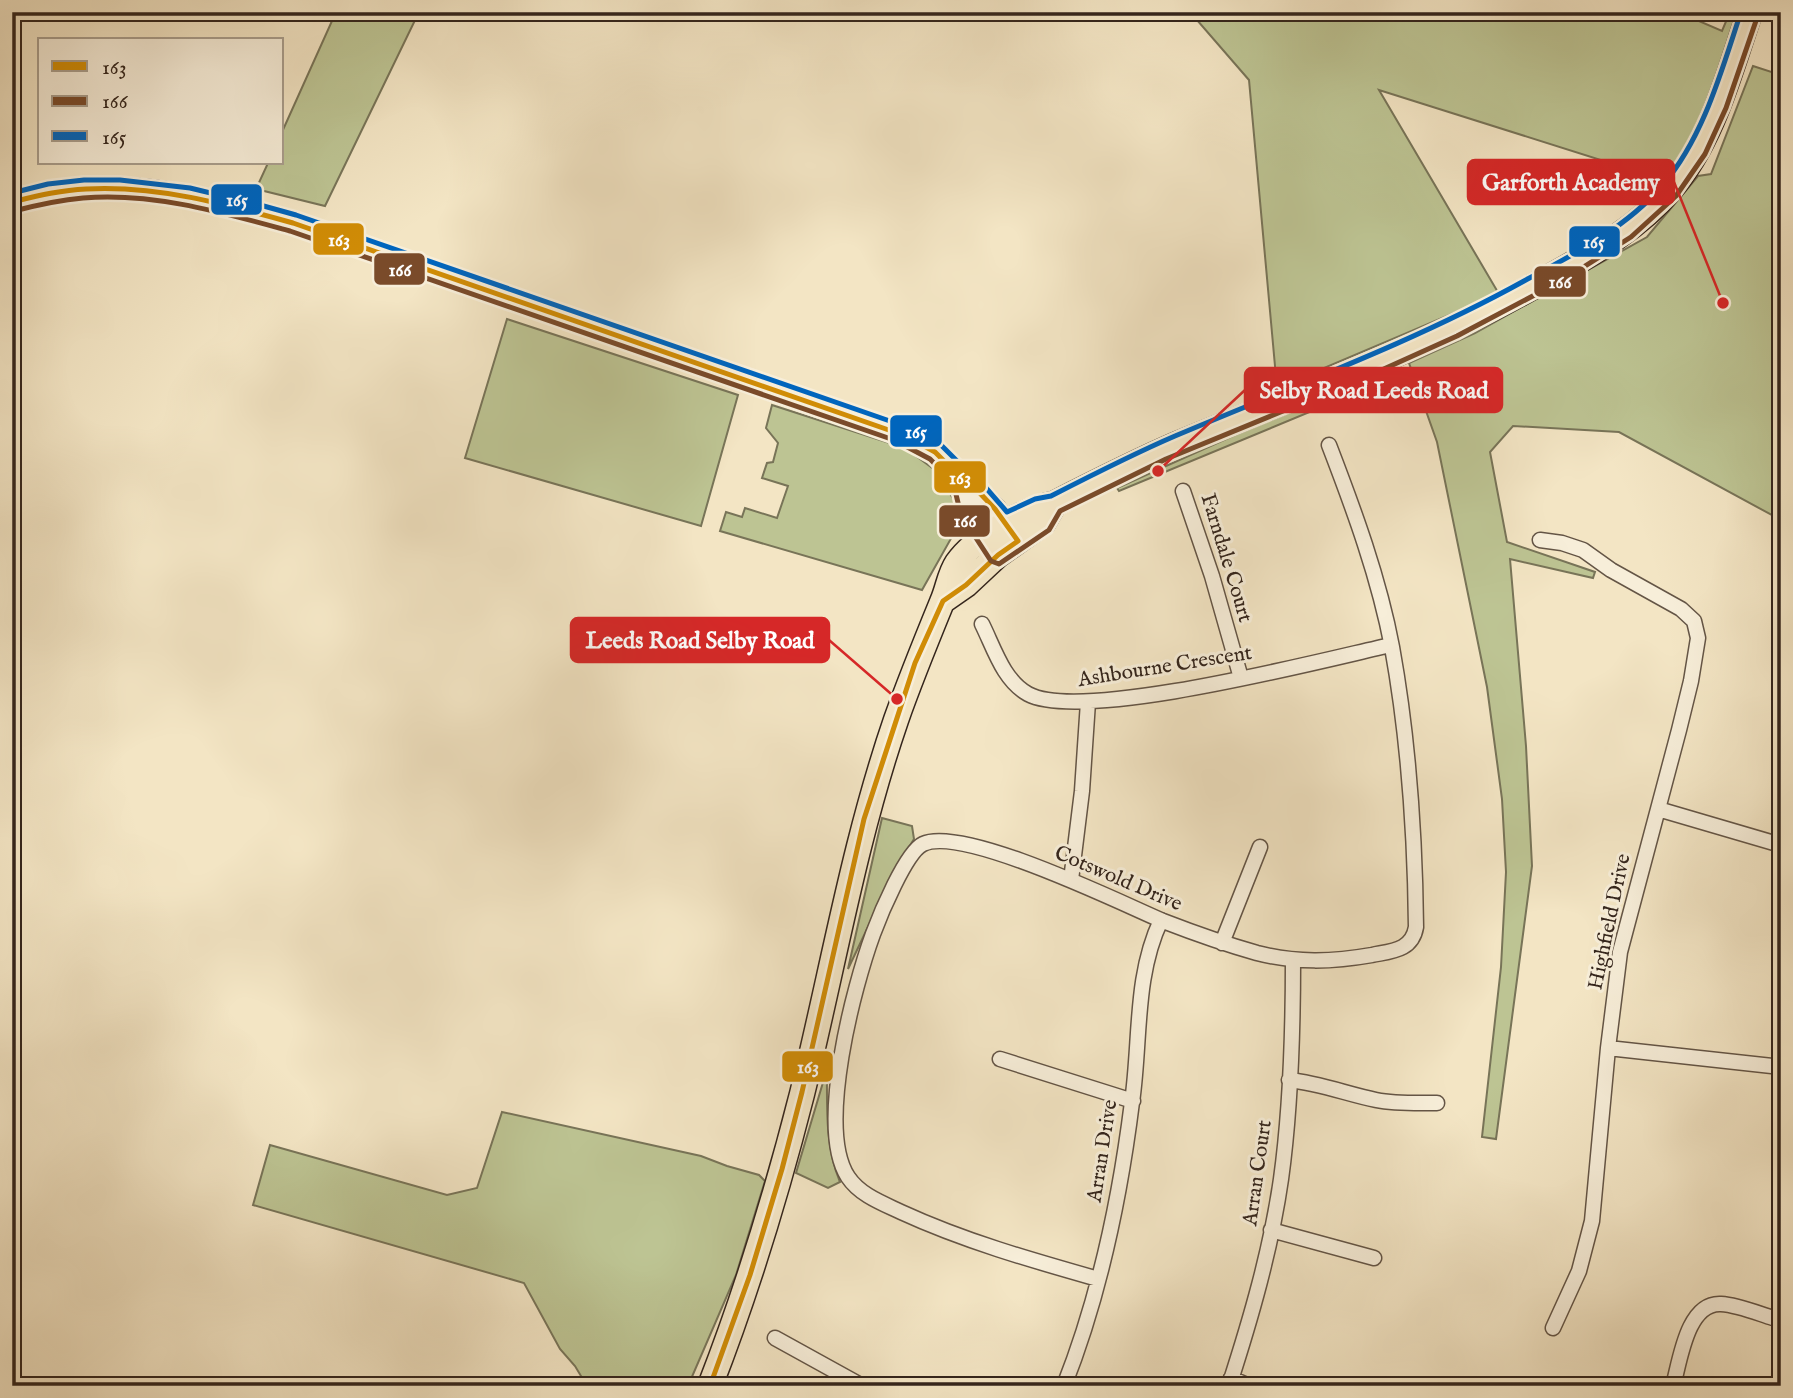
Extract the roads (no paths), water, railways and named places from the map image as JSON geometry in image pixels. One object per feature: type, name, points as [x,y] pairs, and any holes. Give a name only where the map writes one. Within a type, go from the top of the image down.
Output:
[{"type":"highway","points":[[710,1386],[750,1275],[785,1156],[868,807],[915,663],[943,601],[952,570],[965,552],[1043,523],[1054,504],[1176,445],[1458,327],[1588,256],[1641,220],[1687,169],[1698,151],[1717,107],[1750,12]]},
{"type":"main road","points":[[12,202],[51,193],[90,189],[151,189],[211,200],[293,223],[906,436],[935,453],[961,478],[966,503],[1002,539]]},
{"type":"street","name":"Cotswold Drive","points":[[1098,1279],[964,1238],[875,1199],[849,1180],[843,1168],[837,1133],[840,1065],[855,989],[875,928],[914,850],[930,841],[966,845],[1071,880],[1161,920],[1222,943],[1293,960],[1322,961],[1405,947],[1415,935],[1414,819],[1406,738],[1391,645],[1357,521],[1329,445]]},
{"type":"street","name":"Farndale Court","points":[[1183,491],[1212,576],[1241,678]]},
{"type":"street","name":"Highfield Drive","points":[[1540,540],[1583,550],[1611,570],[1689,614],[1697,629],[1691,681],[1625,929],[1617,974],[1592,1221],[1579,1271],[1553,1328]]},
{"type":"street","name":"Ashbourne Crescent","points":[[982,624],[1007,676],[1026,693],[1049,702],[1088,702],[1241,678],[1391,645]]},
{"type":"street","points":[[1071,880],[1082,792],[1088,702]]},
{"type":"street","points":[[1658,809],[1781,845]]},
{"type":"street","points":[[1222,943],[1260,847]]},
{"type":"street","name":"Arran Drive","points":[[1064,1386],[1098,1279],[1115,1213],[1133,1101],[1141,982],[1150,943],[1161,920]]},
{"type":"street","name":"Arran Court","points":[[1230,1382],[1259,1285],[1281,1181],[1287,1131],[1293,960]]},
{"type":"street","points":[[1608,1048],[1781,1067]]},
{"type":"street","points":[[1000,1059],[1133,1101]]},
{"type":"street","points":[[1289,1080],[1377,1100],[1437,1103]]},
{"type":"street","points":[[1271,1230],[1374,1258]]},
{"type":"street","points":[[1673,1386],[1692,1322],[1704,1307],[1723,1304],[1773,1318]]},
{"type":"street","points":[[775,1338],[862,1386]]},
{"type":"street","points":[[1230,1382],[1249,1386]]},
{"type":"place","name":"Garforth Academy","points":[[1723,303]]},
{"type":"place","name":"Selby Road Leeds Road","points":[[1158,471]]},
{"type":"place","name":"Leeds Road Selby Road","points":[[897,699]]}]
